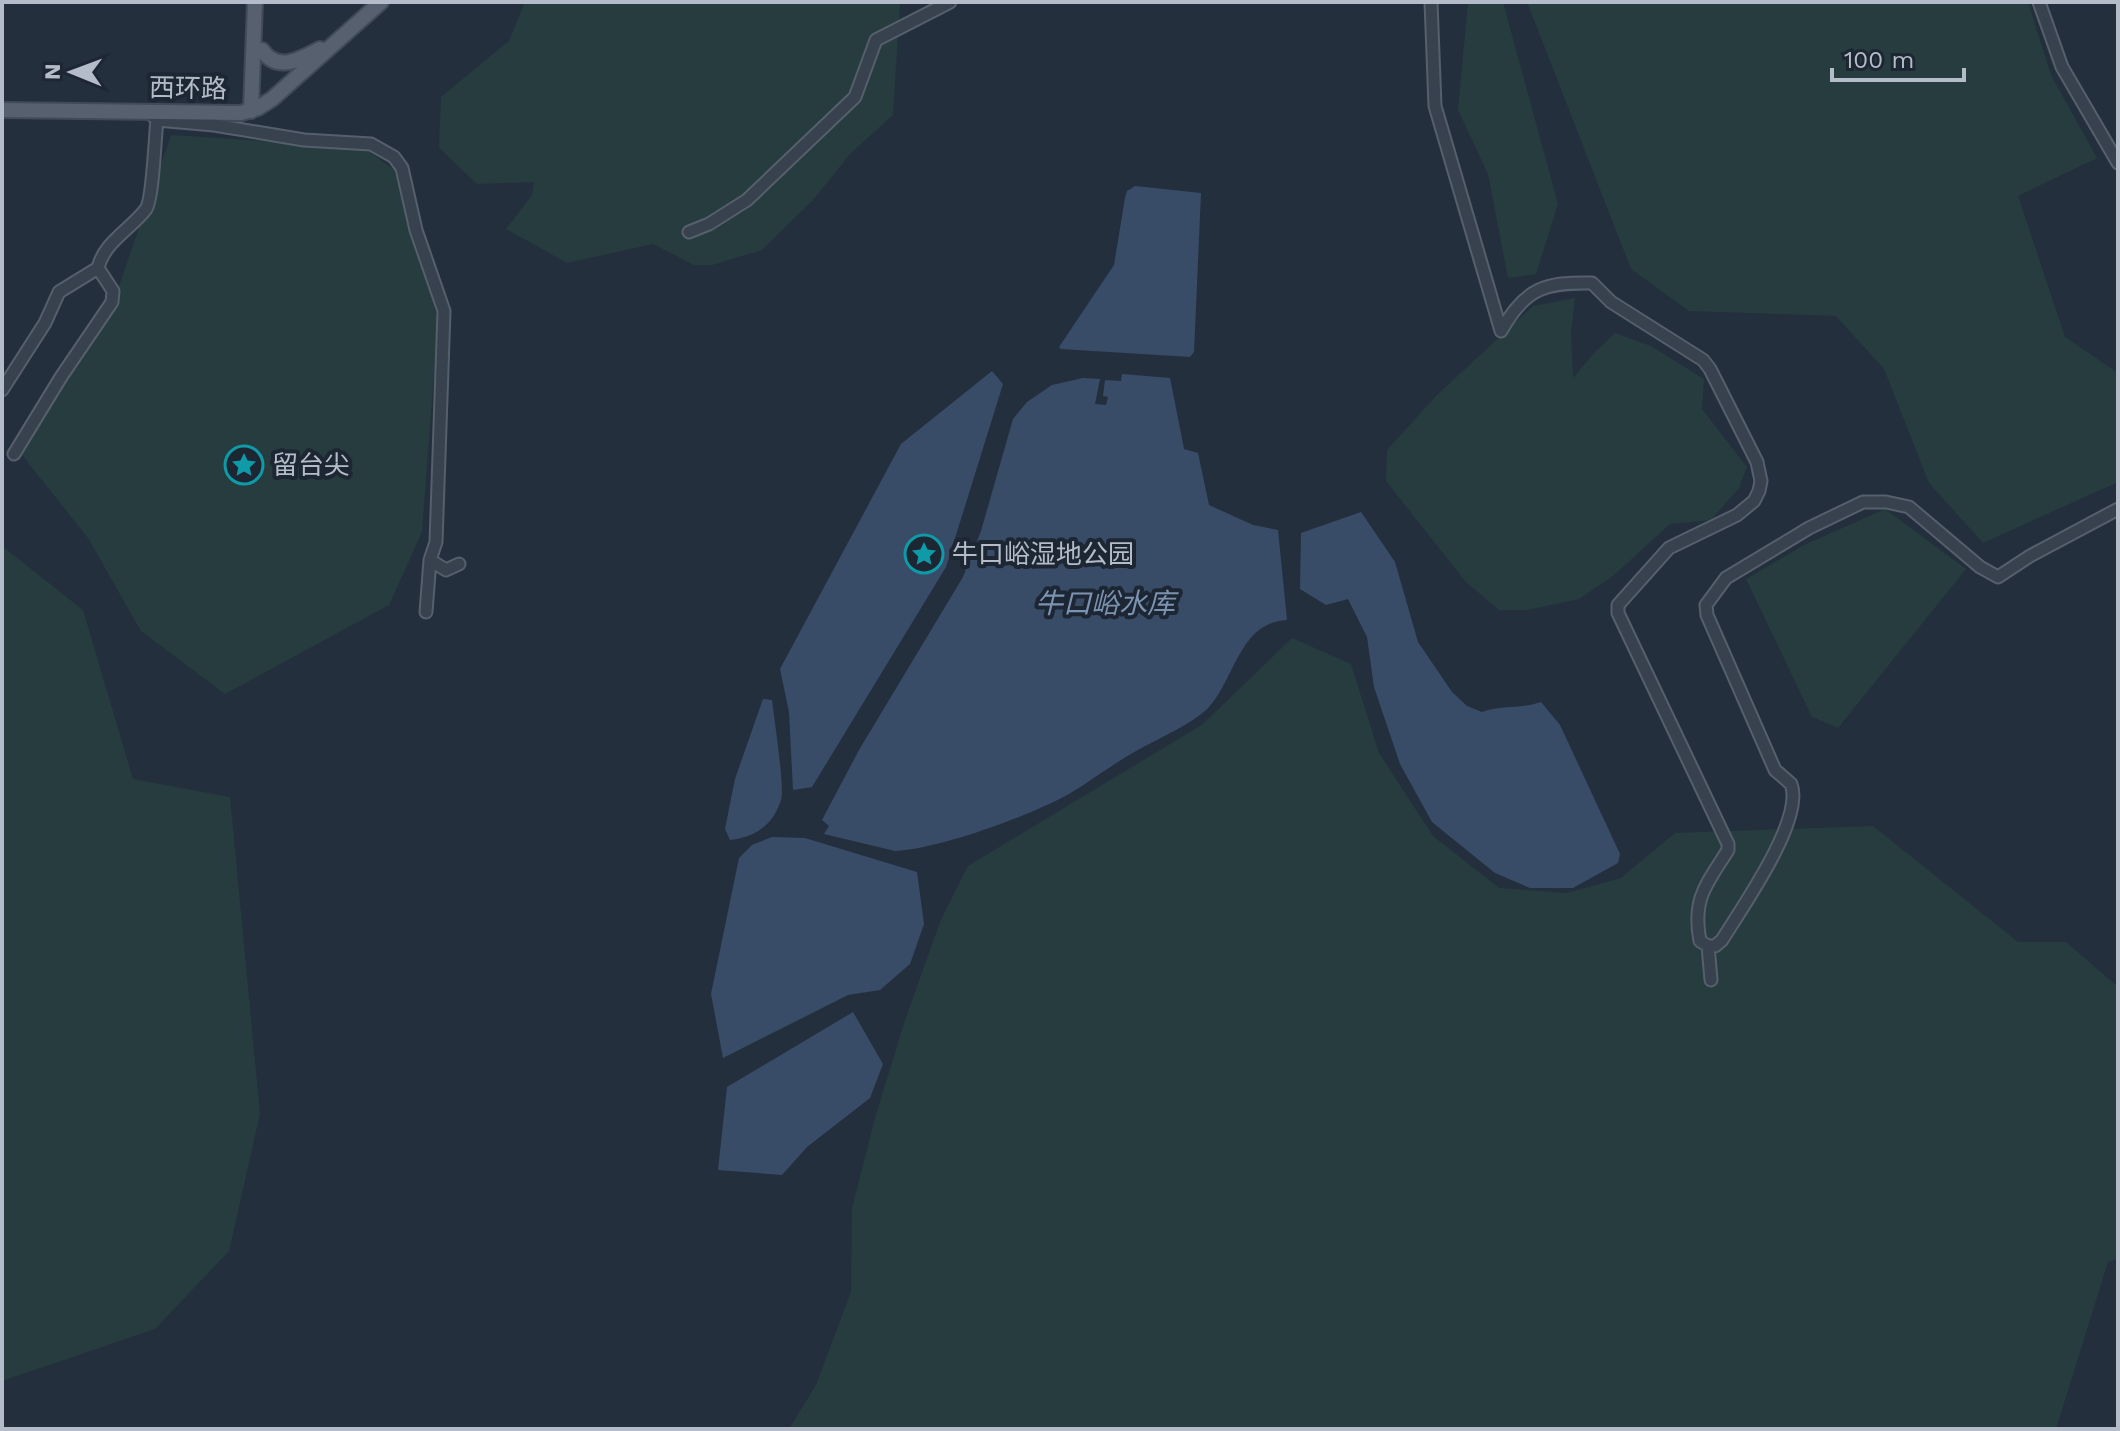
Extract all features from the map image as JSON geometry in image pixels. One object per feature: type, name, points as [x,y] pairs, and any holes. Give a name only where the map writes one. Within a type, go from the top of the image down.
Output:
[{"type":"main road","points":[[255,2],[256,106]]},
{"type":"main road","points":[[256,106],[265,2]]},
{"type":"main road","name":"西环路","points":[[2,107],[256,106],[372,2]]},
{"type":"main road","name":"西环路","points":[[2,107],[152,116],[256,106],[381,2]]},
{"type":"main road","points":[[262,50],[271,60],[286,63],[320,49]]},
{"type":"street","points":[[689,232],[709,224],[747,200],[855,97],[876,40],[950,2]]},
{"type":"street","points":[[1431,2],[1435,106],[1501,331],[1509,316],[1543,286],[1560,282],[1592,283],[1611,302],[1703,360],[1757,462],[1761,481],[1754,501],[1737,515],[1669,548],[1618,605],[1618,613],[1728,844],[1728,850],[1702,890],[1696,916],[1700,941],[1715,946],[1722,940],[1777,850],[1793,803],[1791,784],[1775,770],[1707,615],[1706,605],[1726,578],[1809,528],[1863,502],[1886,502],[1909,507],[1980,567],[1998,577],[2030,556],[2118,509]]},
{"type":"street","points":[[2039,2],[2062,67],[2118,163]]},
{"type":"street","points":[[2,390],[45,323],[59,292],[98,268],[113,241],[148,207],[152,116],[304,140],[371,144],[394,157],[402,168],[419,241],[444,311],[436,542],[430,560],[426,612]]},
{"type":"street","points":[[14,454],[112,302],[113,291],[98,268]]},
{"type":"street","points":[[430,560],[446,570],[459,564]]},
{"type":"street","points":[[1708,946],[1711,980]]},
{"type":"green space","points":[[525,2],[900,2],[893,115],[851,153],[813,200],[762,250],[712,265],[694,265],[653,244],[567,263],[506,229],[532,195],[534,182],[477,184],[439,148],[441,97],[509,41]]},
{"type":"green space","points":[[1468,2],[1503,2],[1558,204],[1536,274],[1508,278],[1488,174],[1458,110]]},
{"type":"green space","points":[[1527,2],[2028,2],[2051,75],[2097,158],[2018,196],[2065,337],[2118,373],[2118,482],[1983,543],[1929,483],[1884,369],[1836,316],[1689,311],[1631,269]]},
{"type":"green space","points":[[171,135],[355,147],[368,151],[396,171],[438,320],[422,532],[389,605],[225,694],[141,631],[88,538],[18,450],[118,289]]},
{"type":"green space","points":[[1575,298],[1571,333],[1573,378],[1615,333],[1651,346],[1704,379],[1702,409],[1747,467],[1739,488],[1711,520],[1670,524],[1613,576],[1579,599],[1527,610],[1499,610],[1465,581],[1386,481],[1387,450],[1437,395],[1533,306]]},
{"type":"green space","points":[[1885,509],[1966,569],[1838,728],[1812,717],[1746,579],[1804,545]]},
{"type":"green space","points":[[2,546],[83,610],[133,779],[230,797],[260,1114],[229,1251],[155,1329],[2,1381]]},
{"type":"green space","points":[[1292,638],[1351,664],[1379,753],[1433,836],[1499,888],[1567,893],[1621,878],[1675,833],[1873,826],[2018,942],[2066,942],[2118,987],[2118,1258],[2108,1262],[2056,1429],[789,1429],[816,1385],[851,1292],[852,1208],[875,1118],[940,922],[968,866],[1203,724]]},
{"type":"water","points":[[1135,186],[1201,193],[1194,352],[1190,357],[1059,347],[1114,265],[1125,198],[1127,191]]},
{"type":"water","points":[[992,371],[1003,384],[946,567],[812,787],[793,790],[789,712],[780,669],[901,444]]},
{"type":"water","name":"牛口峪水库","points":[[1122,374],[1170,378],[1184,449],[1198,453],[1209,505],[1253,525],[1278,530],[1287,620],[1271,623],[1259,630],[1240,653],[1218,695],[1202,713],[1052,803],[984,830],[914,849],[895,851],[824,834],[829,826],[822,820],[859,750],[963,577],[981,531],[1013,419],[1027,402],[1052,385],[1083,378],[1100,379],[1095,404],[1106,405],[1108,397],[1103,396],[1105,380],[1121,381]]},
{"type":"water","points":[[1361,512],[1395,562],[1418,642],[1452,692],[1467,706],[1482,712],[1541,702],[1560,725],[1620,854],[1618,863],[1573,888],[1530,888],[1495,873],[1432,822],[1400,764],[1374,687],[1367,637],[1348,599],[1326,605],[1300,589],[1301,533]]},
{"type":"water","points":[[763,699],[772,700],[781,800],[778,809],[762,828],[748,836],[730,840],[725,829],[735,779]]},
{"type":"water","points":[[772,837],[805,838],[917,872],[924,924],[910,964],[880,990],[848,995],[723,1058],[711,994],[739,858],[752,845]]},
{"type":"water","points":[[853,1012],[883,1064],[870,1098],[807,1147],[782,1175],[718,1170],[727,1087]]},
{"type":"place","name":"留台尖","points":[[244,465]]},
{"type":"place","name":"牛口峪湿地公园","points":[[924,554]]}]
